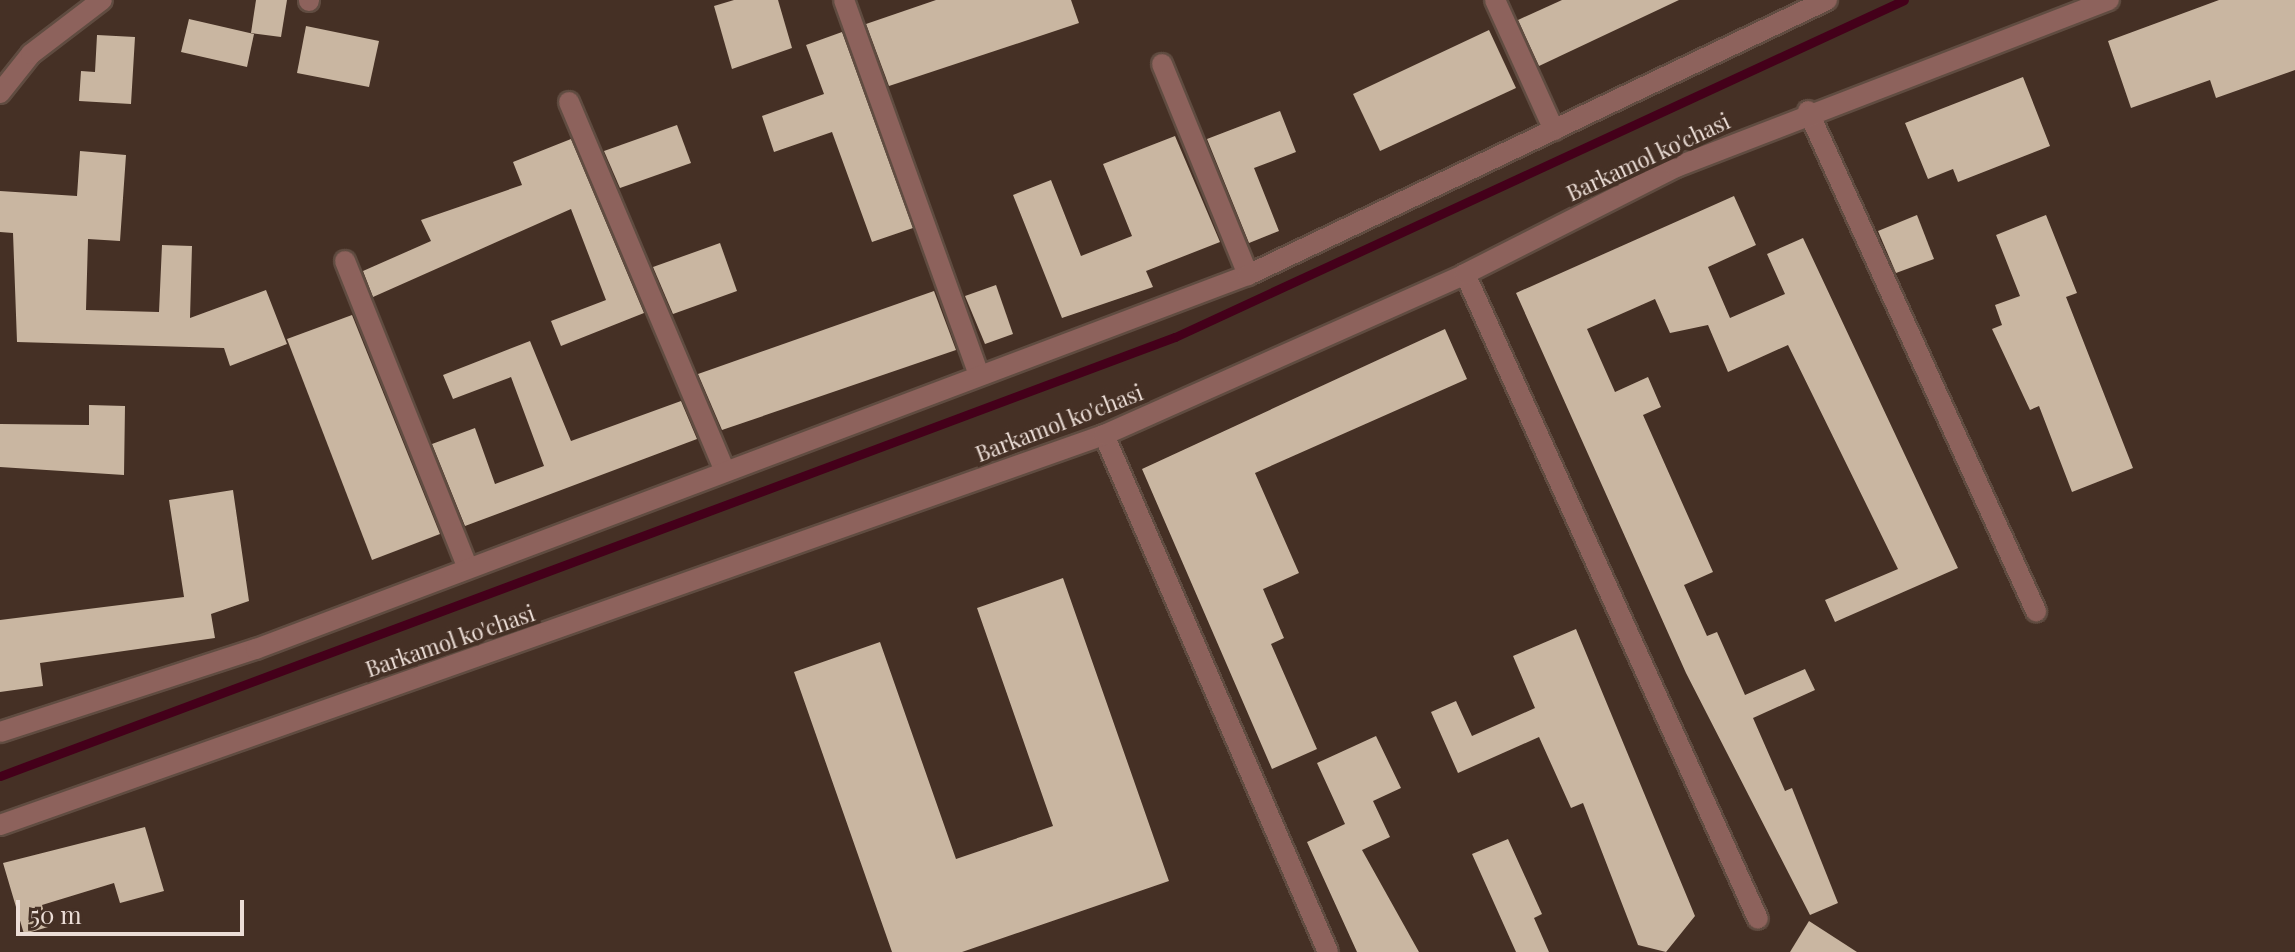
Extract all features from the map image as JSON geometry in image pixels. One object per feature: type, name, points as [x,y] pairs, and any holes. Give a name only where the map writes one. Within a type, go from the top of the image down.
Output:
[{"type":"street","points":[[0,93],[31,54],[102,0]]},
{"type":"street","points":[[844,0],[979,374]]},
{"type":"street","points":[[1495,0],[1554,130]]},
{"type":"street","points":[[0,732],[256,649],[466,563],[1248,275],[1827,0]]},
{"type":"street","name":"Barkamol ko'chasi","points":[[0,825],[1104,435],[1465,274],[1808,111],[2109,0]]},
{"type":"street","points":[[1162,64],[1248,275]]},
{"type":"street","points":[[569,102],[724,469]]},
{"type":"street","points":[[1808,111],[2036,611]]},
{"type":"street","points":[[345,261],[466,563]]},
{"type":"street","points":[[1465,274],[1758,919]]},
{"type":"street","points":[[1104,435],[1328,952]]},
{"type":"building","points":[[256,0],[287,0],[281,37],[251,33]]},
{"type":"building","points":[[734,0],[778,0],[792,48],[732,69],[714,6]]},
{"type":"building","points":[[936,0],[1071,0],[1079,23],[889,86],[866,24]]},
{"type":"building","points":[[1562,0],[1679,0],[1539,66],[1518,20]]},
{"type":"building","points":[[2219,0],[2295,0],[2295,70],[2216,98],[2210,80],[2131,108],[2108,41]]},
{"type":"building","points":[[189,19],[254,34],[247,67],[181,52]]},
{"type":"building","points":[[306,26],[379,41],[369,87],[297,73]]},
{"type":"building","points":[[1489,30],[1516,88],[1380,151],[1353,94]]},
{"type":"building","points":[[842,32],[913,228],[872,242],[832,132],[774,152],[762,116],[824,94],[806,45]]},
{"type":"building","points":[[97,35],[135,37],[131,104],[79,101],[81,71],[95,72]]},
{"type":"building","points":[[2023,77],[2050,146],[1958,182],[1953,169],[1928,179],[1905,123]]},
{"type":"building","points":[[1280,111],[1296,152],[1254,168],[1279,231],[1249,243],[1207,139]]},
{"type":"building","points":[[677,125],[691,163],[620,188],[604,151]]},
{"type":"building","points":[[1175,136],[1220,242],[1146,271],[1153,287],[1062,318],[1013,195],[1051,180],[1081,256],[1132,236],[1103,164]]},
{"type":"building","points":[[571,139],[644,313],[561,346],[551,321],[606,300],[571,209],[373,297],[363,271],[431,241],[421,220],[522,185],[513,162]]},
{"type":"building","points":[[80,151],[126,155],[120,241],[88,239],[86,310],[159,312],[162,245],[192,246],[190,318],[266,290],[287,344],[230,366],[224,348],[17,342],[13,233],[0,232],[0,191],[77,196]]},
{"type":"building","points":[[1734,196],[1756,245],[1708,267],[1730,318],[1785,294],[1767,254],[1803,238],[1958,568],[1835,622],[1825,600],[1898,569],[1788,345],[1728,372],[1708,325],[1670,333],[1655,299],[1587,329],[1615,392],[1648,377],[1661,407],[1643,415],[1713,572],[1684,585],[1707,636],[1717,632],[1745,695],[1805,669],[1815,690],[1753,718],[1785,791],[1792,788],[1838,903],[1810,915],[1686,673],[1516,293]]},
{"type":"building","points":[[1917,215],[1934,259],[1896,273],[1878,231]]},
{"type":"building","points":[[2046,215],[2077,293],[2066,297],[2133,468],[2072,492],[2039,406],[2030,410],[1992,329],[2002,325],[1995,305],[2020,296],[1996,235]]},
{"type":"building","points":[[720,243],[737,291],[673,314],[653,267]]},
{"type":"building","points":[[996,285],[1013,334],[985,344],[965,296]]},
{"type":"building","points":[[934,291],[956,350],[722,430],[698,374]]},
{"type":"building","points":[[352,315],[440,534],[372,560],[287,339]]},
{"type":"building","points":[[1445,329],[1467,379],[1255,473],[1299,573],[1263,589],[1284,638],[1271,644],[1317,749],[1272,769],[1142,469]]},
{"type":"building","points":[[530,341],[571,441],[681,401],[697,439],[465,526],[432,444],[475,428],[495,484],[544,466],[511,377],[453,399],[443,375]]},
{"type":"building","points":[[89,405],[125,406],[124,475],[0,467],[0,424],[89,425]]},
{"type":"building","points":[[233,490],[249,601],[211,614],[215,638],[40,663],[43,686],[0,692],[0,620],[184,597],[169,500]]},
{"type":"building","points":[[1063,578],[1169,881],[962,952],[892,952],[794,672],[880,642],[956,859],[1053,826],[977,608]]},
{"type":"building","points":[[1576,629],[1695,916],[1666,952],[1638,945],[1583,803],[1571,808],[1539,737],[1458,773],[1431,712],[1456,701],[1472,736],[1535,708],[1513,656]]},
{"type":"building","points":[[1376,736],[1401,788],[1373,801],[1390,837],[1362,850],[1419,952],[1357,952],[1307,842],[1345,824],[1317,763]]},
{"type":"building","points":[[145,827],[164,891],[120,903],[114,883],[42,905],[48,927],[24,934],[3,863]]},
{"type":"building","points":[[1508,839],[1542,914],[1534,918],[1549,952],[1516,952],[1472,854]]},
{"type":"building","points":[[1809,921],[1857,952],[1790,952]]},
{"type":"waterway","points":[[0,776],[1175,337],[1904,0]]}]
